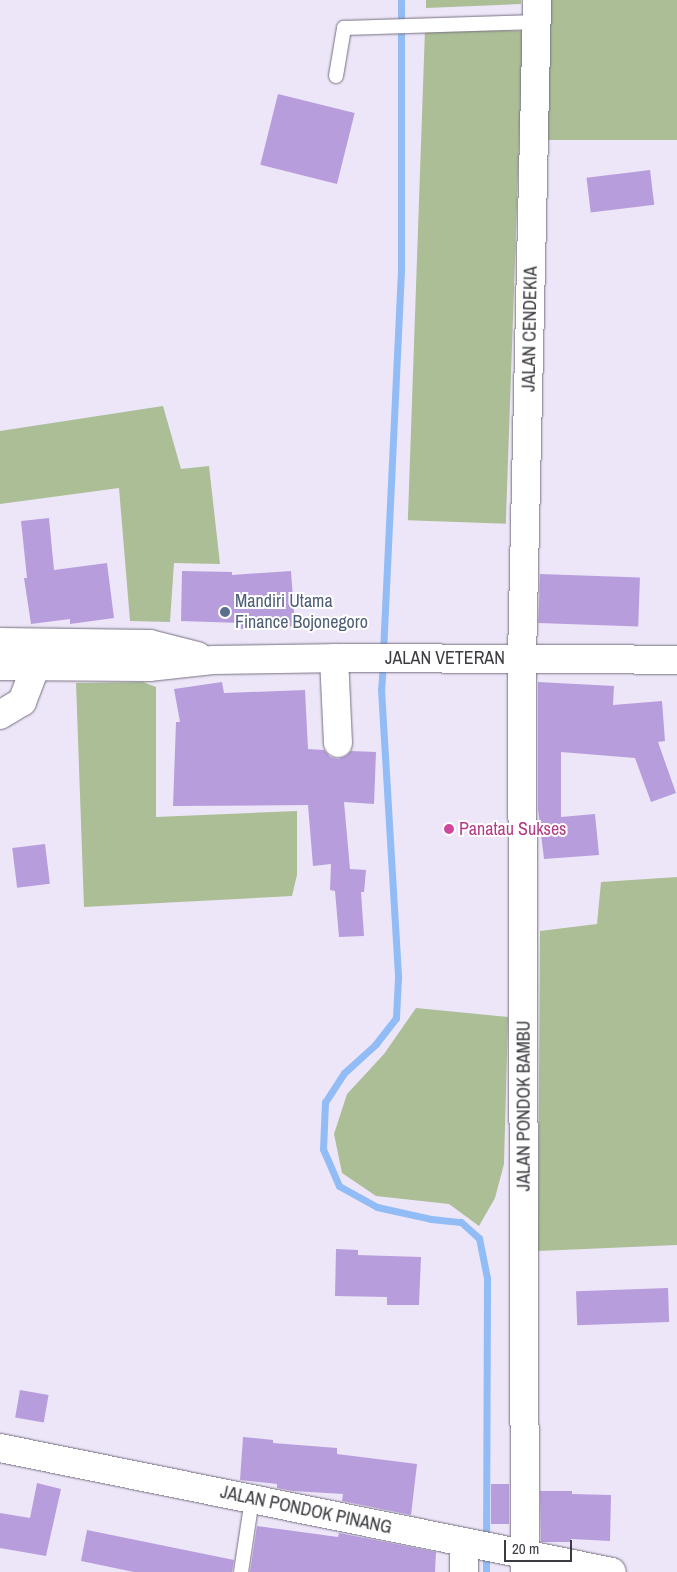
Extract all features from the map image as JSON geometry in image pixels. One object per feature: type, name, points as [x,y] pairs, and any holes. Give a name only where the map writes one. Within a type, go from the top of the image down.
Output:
[{"type":"street","name":"JALAN CENDEKIA","points":[[522,658],[537,11]]},
{"type":"street","name":"JALAN VETERAN","points":[[0,642],[150,644],[213,660]]},
{"type":"street","name":"JALAN VETERAN","points":[[0,666],[149,667],[213,660],[340,658],[677,660]]},
{"type":"street","points":[[338,743],[340,658]]},
{"type":"street","name":"JALAN PONDOK BAMBU","points":[[518,1559],[522,658]]},
{"type":"street","points":[[0,715],[22,702],[36,666]]},
{"type":"street","name":"JALAN PONDOK PINANG","points":[[0,1448],[465,1542],[518,1559],[612,1572]]},
{"type":"street","points":[[464,1572],[465,1542]]},
{"type":"lane","points":[[336,76],[344,28],[422,24],[537,11]]},
{"type":"lane","points":[[241,1572],[252,1499]]},
{"type":"green space","points":[[426,0],[521,0],[521,4],[426,8]]},
{"type":"green space","points":[[547,0],[677,0],[677,140],[547,140]]},
{"type":"green space","points":[[425,28],[523,31],[506,524],[408,520]]},
{"type":"green space","points":[[163,406],[181,469],[209,466],[220,564],[174,563],[170,622],[130,621],[119,488],[0,504],[0,431]]},
{"type":"green space","points":[[143,682],[156,687],[156,817],[297,811],[297,875],[292,896],[84,907],[76,683]]},
{"type":"green space","points":[[677,877],[677,1245],[538,1251],[540,931],[597,924],[601,882]]},
{"type":"green space","points":[[416,1008],[508,1017],[504,1164],[495,1198],[479,1226],[449,1204],[376,1196],[342,1173],[334,1134],[347,1094],[384,1054]]},
{"type":"building","points":[[278,94],[355,113],[337,184],[260,165]]},
{"type":"building","points":[[650,170],[654,205],[591,213],[586,178]]},
{"type":"building","points":[[49,518],[54,570],[107,563],[114,618],[70,624],[70,619],[31,624],[24,578],[27,578],[21,521]]},
{"type":"building","points":[[182,571],[232,572],[232,575],[291,571],[295,626],[241,629],[241,623],[181,621]]},
{"type":"building","points":[[540,574],[640,577],[638,626],[538,623]]},
{"type":"building","points":[[222,682],[224,693],[305,690],[308,749],[324,750],[330,757],[338,759],[346,756],[351,751],[376,752],[374,804],[344,802],[350,869],[366,870],[364,892],[361,892],[364,936],[339,937],[335,891],[330,890],[331,864],[313,866],[308,805],[173,806],[176,722],[180,722],[174,689]]},
{"type":"building","points":[[538,682],[614,686],[613,705],[662,701],[665,741],[658,742],[676,793],[651,802],[635,758],[561,752],[561,817],[595,814],[599,855],[544,859],[538,809]]},
{"type":"building","points":[[45,844],[50,884],[17,888],[12,848]]},
{"type":"building","points":[[336,1249],[358,1250],[358,1255],[421,1257],[419,1305],[387,1305],[387,1297],[335,1296]]},
{"type":"building","points":[[668,1288],[669,1322],[577,1325],[576,1291]]},
{"type":"building","points":[[20,1390],[49,1395],[44,1423],[15,1418]]},
{"type":"building","points":[[243,1437],[273,1440],[273,1443],[337,1448],[337,1454],[417,1464],[411,1515],[342,1501],[343,1494],[293,1491],[277,1488],[277,1484],[240,1480]]},
{"type":"building","points":[[37,1483],[61,1489],[46,1556],[0,1548],[0,1513],[30,1518]]},
{"type":"building","points":[[491,1484],[509,1484],[509,1524],[491,1524]]},
{"type":"building","points":[[540,1491],[572,1491],[572,1494],[611,1495],[610,1541],[571,1539],[571,1542],[541,1542]]},
{"type":"building","points":[[257,1526],[338,1537],[339,1533],[436,1552],[435,1572],[250,1572]]},
{"type":"building","points":[[87,1530],[234,1560],[232,1572],[134,1572],[81,1561]]},
{"type":"waterway","points":[[383,652],[401,272],[401,0]]},
{"type":"waterway","points":[[383,663],[381,689],[398,978],[396,1018],[376,1044],[344,1073],[325,1102],[323,1149],[339,1186],[377,1207],[431,1219],[461,1222],[479,1238],[487,1278],[486,1542]]},
{"type":"waterway","points":[[486,1552],[486,1572]]},
{"type":"place","name":"Mandiri Utama Finance Bojonegoro","points":[[225,612]]},
{"type":"place","name":"Panatau Sukses","points":[[449,829]]}]
